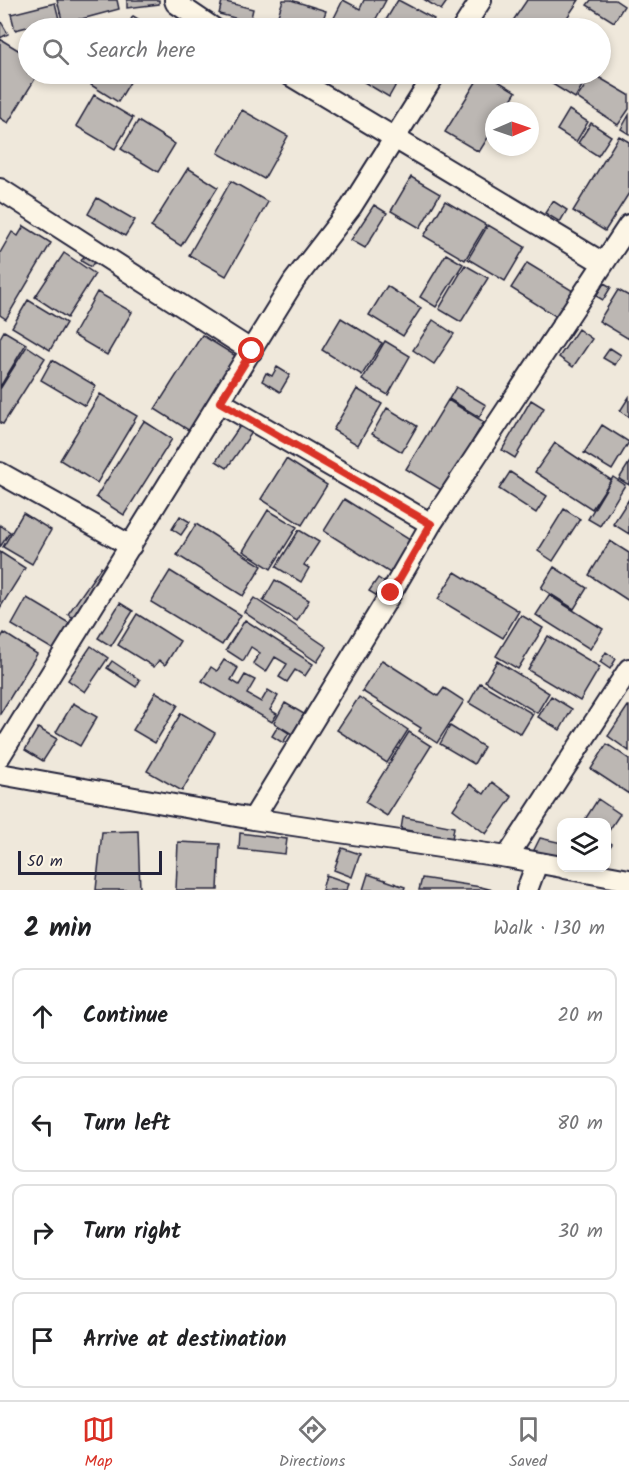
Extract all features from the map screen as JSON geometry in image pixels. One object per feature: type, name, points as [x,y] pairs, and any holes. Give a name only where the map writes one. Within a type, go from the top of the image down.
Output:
[{"type":"street","points":[[175,0],[198,18]]},
{"type":"street","points":[[469,18],[481,0]]},
{"type":"street","points":[[305,84],[603,263]]},
{"type":"street","points":[[2,749],[131,546],[294,281],[351,207],[429,84]]},
{"type":"street","points":[[0,189],[252,351]]},
{"type":"street","points":[[253,819],[431,524],[629,225]]},
{"type":"street","points":[[220,402],[431,524]]},
{"type":"street","points":[[0,473],[131,546]]},
{"type":"street","points":[[507,857],[629,669]]},
{"type":"street","points":[[0,774],[253,819],[557,866]]},
{"type":"street","points":[[527,890],[537,863]]},
{"type":"street","points":[[588,872],[629,880]]},
{"type":"building","points":[[57,0],[117,0],[119,9],[85,18],[62,18]]},
{"type":"building","points":[[127,0],[159,0],[159,4],[127,8]]},
{"type":"building","points":[[283,0],[291,0],[326,11],[324,18],[277,18]]},
{"type":"building","points":[[343,0],[360,9],[364,0],[386,0],[376,18],[334,18]]},
{"type":"building","points":[[398,0],[432,18],[387,18]]},
{"type":"building","points":[[425,0],[448,0],[441,10]]},
{"type":"building","points":[[527,0],[579,0],[567,18],[515,18]]},
{"type":"building","points":[[591,0],[615,0],[624,6],[614,22],[587,5]]},
{"type":"building","points":[[222,1],[253,9],[251,18],[234,18],[219,14]]},
{"type":"building","points":[[55,3],[59,18],[18,18],[18,29],[15,30],[11,14]]},
{"type":"building","points":[[0,20],[8,34],[0,38]]},
{"type":"building","points":[[0,39],[18,50],[18,84],[32,84],[8,123],[0,118]]},
{"type":"building","points":[[92,84],[129,84],[118,102]]},
{"type":"building","points":[[367,84],[396,84],[389,97]]},
{"type":"building","points":[[475,84],[503,84],[516,92],[510,102],[485,102],[485,142],[479,152],[445,132]]},
{"type":"building","points":[[552,84],[583,84],[575,98]]},
{"type":"building","points":[[586,84],[610,84],[629,95],[629,109],[618,125],[577,98]]},
{"type":"building","points":[[94,95],[133,118],[115,149],[76,126]]},
{"type":"building","points":[[242,110],[288,136],[264,179],[218,153]]},
{"type":"building","points":[[569,110],[588,122],[576,142],[557,130]]},
{"type":"building","points":[[629,115],[629,134],[621,129]]},
{"type":"building","points":[[138,121],[175,144],[158,172],[121,149]]},
{"type":"building","points":[[591,123],[611,136],[598,156],[578,143]]},
{"type":"building","points":[[619,136],[629,142],[629,193],[605,231],[573,211]]},
{"type":"building","points":[[188,168],[218,187],[181,246],[151,227]]},
{"type":"building","points":[[411,177],[440,194],[420,228],[391,211]]},
{"type":"building","points":[[231,181],[268,202],[226,276],[189,255]]},
{"type":"building","points":[[97,198],[135,220],[125,236],[88,214]]},
{"type":"building","points":[[445,201],[486,225],[465,260],[424,236]]},
{"type":"building","points":[[553,201],[567,210],[560,222],[545,213]]},
{"type":"building","points":[[374,205],[387,213],[365,248],[351,240]]},
{"type":"building","points":[[488,225],[525,247],[505,281],[468,259]]},
{"type":"building","points":[[24,226],[51,243],[6,319],[0,315],[0,253],[12,232],[18,236]]},
{"type":"building","points":[[64,253],[95,274],[67,318],[35,297]]},
{"type":"building","points":[[86,253],[96,259],[91,267],[81,261]]},
{"type":"building","points":[[446,254],[463,264],[436,307],[420,297]]},
{"type":"building","points":[[527,263],[573,291],[557,317],[511,288]]},
{"type":"building","points":[[465,265],[488,278],[461,322],[439,309]]},
{"type":"building","points":[[604,283],[611,287],[603,300],[596,296]]},
{"type":"building","points":[[387,286],[421,308],[403,336],[369,315]]},
{"type":"building","points":[[618,290],[629,296],[629,339],[599,321]]},
{"type":"building","points":[[97,292],[132,312],[107,355],[73,335]]},
{"type":"building","points":[[28,300],[66,323],[50,350],[12,327]]},
{"type":"building","points":[[341,318],[382,343],[362,375],[322,350]]},
{"type":"building","points":[[433,320],[454,334],[434,364],[413,350]]},
{"type":"building","points":[[578,329],[592,339],[573,367],[559,357]]},
{"type":"building","points":[[4,331],[26,344],[0,387],[0,338]]},
{"type":"building","points":[[202,335],[239,358],[193,433],[155,409]]},
{"type":"building","points":[[385,341],[410,356],[388,395],[362,380]]},
{"type":"building","points":[[27,346],[45,358],[3,424],[0,423],[0,389]]},
{"type":"building","points":[[610,348],[621,355],[615,365],[603,358]]},
{"type":"building","points":[[52,360],[96,386],[85,406],[41,380]]},
{"type":"building","points":[[277,367],[290,375],[280,392],[262,381],[266,373],[272,376]]},
{"type":"building","points":[[456,387],[486,405],[479,417],[449,399]]},
{"type":"building","points":[[357,389],[382,404],[358,445],[333,430]]},
{"type":"building","points":[[100,394],[137,416],[97,483],[60,460]]},
{"type":"building","points":[[629,397],[629,417],[620,411]]},
{"type":"building","points":[[448,400],[484,422],[443,491],[406,469]]},
{"type":"building","points":[[531,400],[544,408],[515,458],[502,450]]},
{"type":"building","points":[[387,408],[417,426],[402,452],[372,434]]},
{"type":"building","points":[[144,421],[172,439],[124,515],[96,497]]},
{"type":"building","points":[[242,423],[253,431],[227,468],[216,461]]},
{"type":"building","points":[[602,425],[629,442],[612,470],[584,453]]},
{"type":"building","points":[[555,443],[611,480],[592,509],[535,472]]},
{"type":"building","points":[[286,459],[327,485],[302,525],[261,499]]},
{"type":"building","points":[[629,463],[629,485],[619,479]]},
{"type":"building","points":[[510,472],[547,496],[536,513],[499,489]]},
{"type":"building","points":[[613,477],[625,485],[600,526],[588,519]]},
{"type":"building","points":[[344,499],[410,540],[390,573],[324,531]]},
{"type":"building","points":[[629,499],[629,534],[613,524]]},
{"type":"building","points":[[564,509],[580,519],[553,561],[538,551]]},
{"type":"building","points":[[268,510],[297,527],[271,569],[243,551]]},
{"type":"building","points":[[23,513],[51,530],[32,564],[3,547]]},
{"type":"building","points":[[180,516],[190,522],[181,535],[172,529]]},
{"type":"building","points":[[196,524],[262,566],[243,596],[177,555]]},
{"type":"building","points":[[0,525],[10,532],[0,547]]},
{"type":"building","points":[[299,530],[319,542],[304,565],[309,568],[301,582],[276,567]]},
{"type":"building","points":[[610,541],[629,553],[629,601],[589,575]]},
{"type":"building","points":[[0,552],[25,568],[0,608]]},
{"type":"building","points":[[101,567],[110,573],[76,620],[68,614]]},
{"type":"building","points":[[554,567],[587,588],[574,609],[541,588]]},
{"type":"building","points":[[170,571],[241,615],[222,645],[151,602]]},
{"type":"building","points":[[455,572],[519,611],[503,638],[438,599]]},
{"type":"building","points":[[378,578],[387,584],[379,597],[369,591]]},
{"type":"building","points":[[275,580],[309,600],[297,621],[263,601]]},
{"type":"building","points":[[549,595],[603,629],[590,649],[536,615]]},
{"type":"building","points":[[27,598],[74,626],[59,653],[12,625]]},
{"type":"building","points":[[254,598],[327,647],[317,662],[244,612]]},
{"type":"building","points":[[120,603],[133,611],[111,646],[98,638]]},
{"type":"building","points":[[137,614],[180,641],[165,665],[159,660],[154,667],[118,645]]},
{"type":"building","points":[[521,615],[543,628],[518,669],[496,656]]},
{"type":"building","points":[[245,620],[313,664],[305,676],[295,670],[287,682],[279,677],[287,664],[275,657],[266,672],[253,663],[260,653],[251,647],[243,661],[226,650]]},
{"type":"building","points":[[4,633],[37,654],[0,714],[0,639]]},
{"type":"building","points":[[548,636],[600,667],[580,701],[528,670]]},
{"type":"building","points":[[91,646],[108,658],[85,692],[68,680]]},
{"type":"building","points":[[606,652],[616,659],[610,669],[600,662]]},
{"type":"building","points":[[224,660],[238,668],[231,680],[239,685],[245,675],[255,680],[247,694],[261,702],[268,690],[278,696],[270,710],[277,714],[272,722],[202,681],[211,667],[217,671]]},
{"type":"building","points":[[382,660],[438,696],[444,688],[464,701],[437,743],[419,731],[421,728],[362,691]]},
{"type":"building","points":[[112,661],[140,680],[136,687],[107,668]]},
{"type":"building","points":[[497,661],[549,693],[537,713],[485,681]]},
{"type":"building","points":[[480,683],[533,714],[521,734],[469,703]]},
{"type":"building","points":[[156,692],[178,705],[155,743],[133,730]]},
{"type":"building","points":[[551,696],[572,709],[560,730],[538,717]]},
{"type":"building","points":[[359,697],[408,730],[387,763],[337,730]]},
{"type":"building","points":[[73,703],[97,717],[80,746],[56,732]]},
{"type":"building","points":[[285,703],[304,714],[292,734],[274,723]]},
{"type":"building","points":[[629,706],[629,751],[608,736]]},
{"type":"building","points":[[181,713],[215,733],[182,791],[147,771]]},
{"type":"building","points":[[278,726],[289,733],[283,743],[272,736]]},
{"type":"building","points":[[450,726],[484,747],[474,764],[440,744]]},
{"type":"building","points":[[38,728],[57,739],[43,761],[25,750]]},
{"type":"building","points":[[409,732],[431,746],[387,816],[365,802]]},
{"type":"building","points":[[607,744],[629,759],[629,794],[591,769]]},
{"type":"building","points":[[492,782],[512,797],[486,834],[453,809],[470,784],[484,794]]},
{"type":"building","points":[[598,799],[620,814],[611,828],[611,818],[586,818]]},
{"type":"building","points":[[403,817],[454,827],[452,839],[401,829]]},
{"type":"building","points":[[138,831],[140,890],[96,890],[102,832]]},
{"type":"building","points":[[240,833],[287,839],[285,854],[239,849]]},
{"type":"building","points":[[540,838],[557,842],[557,857],[533,852]]},
{"type":"building","points":[[178,842],[220,844],[218,890],[176,890]]},
{"type":"building","points":[[342,848],[360,854],[352,877],[334,870]]},
{"type":"building","points":[[368,874],[405,887],[404,890],[363,890]]},
{"type":"building","points":[[326,875],[349,883],[347,890],[322,890]]},
{"type":"building","points":[[422,878],[481,887],[493,890],[419,890]]},
{"type":"route","points":[[252,351],[220,402],[431,524],[391,593]]}]
